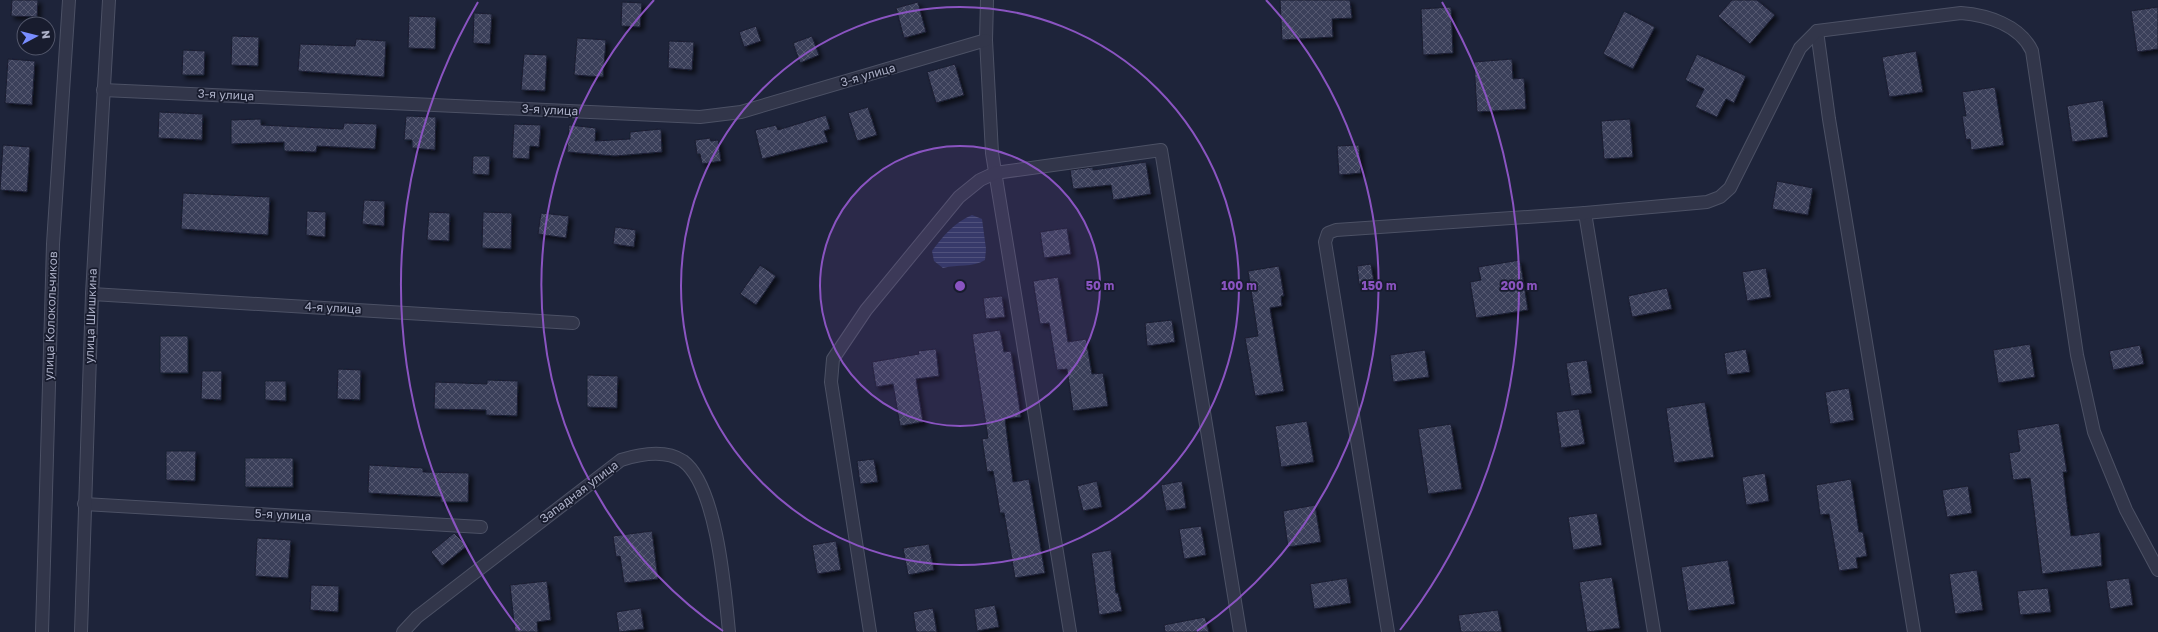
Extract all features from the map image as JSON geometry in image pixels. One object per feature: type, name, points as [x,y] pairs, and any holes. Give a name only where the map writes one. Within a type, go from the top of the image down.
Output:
[{"type":"street","name":"улица Колокольчиков","points":[[42,632],[53,244],[69,0]]},
{"type":"street","name":"улица Шишкина","points":[[81,632],[92,294],[109,0]]},
{"type":"street","points":[[987,0],[986,40],[995,173],[1070,632]]},
{"type":"street","points":[[1388,632],[1324,242],[1328,233],[1336,230],[1585,213],[1707,202],[1720,198],[1730,188],[1800,48],[1817,31],[1961,13],[1976,14],[1992,18],[2020,33],[2028,42],[2032,51],[2077,355],[2094,432],[2126,510],[2158,570]]},
{"type":"street","points":[[1817,31],[1829,119],[1914,632]]},
{"type":"street","name":"3-я улица","points":[[104,90],[700,117],[741,112],[986,40]]},
{"type":"street","points":[[870,632],[830,382],[833,359],[866,310],[959,197],[980,180],[995,173],[1161,150],[1240,632]]},
{"type":"street","points":[[1585,213],[1654,632]]},
{"type":"street","name":"4-я улица","points":[[92,294],[574,322]]},
{"type":"street","name":"Западная улица","points":[[403,632],[417,616],[621,460],[640,454],[664,454],[687,464],[695,472],[706,495],[717,542],[728,632]]},
{"type":"street","name":"5-я улица","points":[[84,504],[481,527]]},
{"type":"water","points":[[972,215],[982,219],[986,249],[985,260],[970,265],[943,268],[934,261],[932,251],[940,240],[960,221]]},
{"type":"building","points":[[12,0],[38,0],[37,16],[11,16]]},
{"type":"building","points":[[1280,0],[1350,0],[1352,18],[1332,19],[1333,37],[1282,40]]},
{"type":"building","points":[[1732,0],[1757,0],[1775,15],[1750,44],[1718,16]]},
{"type":"building","points":[[622,2],[642,3],[640,27],[621,26]]},
{"type":"building","points":[[918,2],[926,32],[904,38],[896,8]]},
{"type":"building","points":[[1451,7],[1453,53],[1423,55],[1421,9]]},
{"type":"building","points":[[2158,7],[2158,49],[2137,52],[2131,11]]},
{"type":"building","points":[[1624,11],[1655,27],[1633,69],[1603,54]]},
{"type":"building","points":[[474,13],[492,14],[490,44],[473,43]]},
{"type":"building","points":[[409,16],[436,17],[435,49],[408,48]]},
{"type":"building","points":[[756,26],[761,41],[744,47],[739,32]]},
{"type":"building","points":[[232,36],[259,37],[258,66],[231,65]]},
{"type":"building","points":[[812,36],[819,55],[800,63],[793,43]]},
{"type":"building","points":[[577,38],[606,40],[603,77],[574,75]]},
{"type":"building","points":[[356,39],[386,41],[384,77],[298,71],[300,44],[355,46]]},
{"type":"building","points":[[669,41],[694,42],[692,70],[668,68]]},
{"type":"building","points":[[183,50],[205,51],[204,75],[182,75]]},
{"type":"building","points":[[1916,51],[1923,92],[1889,97],[1882,57]]},
{"type":"building","points":[[524,54],[547,55],[545,91],[521,90]]},
{"type":"building","points":[[1697,54],[1746,76],[1734,103],[1726,99],[1717,117],[1695,107],[1704,89],[1685,80]]},
{"type":"building","points":[[8,59],[35,61],[32,105],[5,103]]},
{"type":"building","points":[[1512,59],[1513,79],[1524,78],[1526,109],[1477,112],[1474,62]]},
{"type":"building","points":[[955,64],[964,95],[936,103],[927,72]]},
{"type":"building","points":[[1995,87],[2004,145],[1971,150],[1970,139],[1966,140],[1962,116],[1966,116],[1962,92]]},
{"type":"building","points":[[2103,100],[2108,137],[2072,142],[2067,106]]},
{"type":"building","points":[[868,107],[877,135],[857,141],[848,113]]},
{"type":"building","points":[[159,112],[203,114],[202,140],[158,138]]},
{"type":"building","points":[[826,115],[830,129],[824,131],[828,142],[762,159],[755,130],[776,125],[778,130]]},
{"type":"building","points":[[406,116],[436,117],[435,150],[412,148],[412,140],[404,140]]},
{"type":"building","points":[[261,119],[261,125],[343,129],[344,123],[377,124],[375,149],[317,146],[316,152],[284,151],[284,142],[231,144],[231,120]]},
{"type":"building","points":[[1630,119],[1633,157],[1604,159],[1601,121]]},
{"type":"building","points":[[514,124],[541,125],[539,147],[530,146],[529,159],[512,158]]},
{"type":"building","points":[[569,125],[596,128],[595,141],[630,139],[630,132],[661,129],[662,152],[615,156],[567,152]]},
{"type":"building","points":[[710,138],[711,141],[718,140],[721,161],[702,164],[700,154],[697,154],[695,140]]},
{"type":"building","points":[[3,145],[30,147],[27,192],[0,190]]},
{"type":"building","points":[[1359,145],[1361,173],[1339,175],[1337,146]]},
{"type":"building","points":[[473,156],[490,156],[489,175],[472,174]]},
{"type":"building","points":[[1146,162],[1151,194],[1113,200],[1111,185],[1073,189],[1070,170],[1093,167],[1093,170]]},
{"type":"building","points":[[1777,181],[1813,188],[1808,215],[1772,209]]},
{"type":"building","points":[[183,193],[270,197],[268,235],[181,229]]},
{"type":"building","points":[[364,200],[385,201],[384,226],[362,224]]},
{"type":"building","points":[[307,211],[326,212],[325,237],[306,235]]},
{"type":"building","points":[[429,212],[450,213],[449,241],[427,240]]},
{"type":"building","points":[[483,212],[512,213],[511,249],[482,248]]},
{"type":"building","points":[[541,213],[569,216],[566,238],[538,234]]},
{"type":"building","points":[[615,227],[636,230],[634,247],[613,244]]},
{"type":"building","points":[[1067,228],[1071,254],[1044,258],[1040,232]]},
{"type":"building","points":[[1520,260],[1528,310],[1476,318],[1470,282],[1481,280],[1478,267]]},
{"type":"building","points":[[1371,264],[1374,282],[1359,284],[1357,266]]},
{"type":"building","points":[[760,265],[776,276],[756,305],[740,294]]},
{"type":"building","points":[[1279,266],[1284,296],[1281,296],[1282,306],[1270,308],[1284,391],[1255,396],[1245,338],[1258,336],[1248,271]]},
{"type":"building","points":[[1766,268],[1771,297],[1747,301],[1742,272]]},
{"type":"building","points":[[1058,277],[1068,342],[1086,339],[1092,374],[1103,373],[1108,406],[1073,411],[1067,369],[1057,370],[1049,323],[1040,324],[1033,281]]},
{"type":"building","points":[[1667,288],[1672,309],[1632,317],[1628,296]]},
{"type":"building","points":[[1002,296],[1005,317],[986,319],[983,298]]},
{"type":"building","points":[[1172,320],[1175,342],[1147,346],[1145,323]]},
{"type":"building","points":[[1000,330],[1004,352],[1011,351],[1021,417],[1005,419],[1013,482],[1029,479],[1045,573],[1015,578],[1004,513],[1000,513],[993,471],[987,472],[982,439],[988,438],[972,334]]},
{"type":"building","points":[[160,336],[188,336],[188,373],[160,373]]},
{"type":"building","points":[[2030,344],[2035,377],[1998,383],[1993,350]]},
{"type":"building","points":[[2140,345],[2144,364],[2113,370],[2109,351]]},
{"type":"building","points":[[936,349],[939,376],[916,379],[923,422],[900,426],[893,384],[876,387],[872,362],[919,354],[918,351]]},
{"type":"building","points":[[1746,349],[1750,372],[1727,375],[1724,353]]},
{"type":"building","points":[[1425,350],[1429,377],[1393,382],[1390,355]]},
{"type":"building","points":[[1587,360],[1592,393],[1571,396],[1566,363]]},
{"type":"building","points":[[338,369],[361,370],[360,400],[337,399]]},
{"type":"building","points":[[202,371],[222,371],[221,400],[201,399]]},
{"type":"building","points":[[587,375],[618,376],[617,408],[587,407]]},
{"type":"building","points":[[487,380],[518,381],[517,416],[486,415],[486,410],[434,409],[435,382],[487,384]]},
{"type":"building","points":[[265,381],[286,381],[286,401],[265,400]]},
{"type":"building","points":[[1849,388],[1854,420],[1830,424],[1825,392]]},
{"type":"building","points":[[1705,402],[1714,457],[1674,463],[1666,408]]},
{"type":"building","points":[[1579,409],[1585,444],[1561,448],[1556,412]]},
{"type":"building","points":[[1307,421],[1314,462],[1281,467],[1275,426]]},
{"type":"building","points":[[2059,423],[2067,472],[2063,472],[2071,536],[2100,532],[2102,566],[2042,574],[2030,478],[2013,480],[2009,453],[2020,451],[2017,430]]},
{"type":"building","points":[[1451,424],[1462,489],[1428,494],[1418,429]]},
{"type":"building","points":[[166,451],[196,451],[195,481],[166,480]]},
{"type":"building","points":[[245,458],[293,458],[293,487],[245,487]]},
{"type":"building","points":[[874,459],[878,482],[860,484],[857,461]]},
{"type":"building","points":[[369,465],[423,468],[423,472],[469,473],[468,502],[441,502],[441,497],[368,493]]},
{"type":"building","points":[[1765,473],[1769,501],[1746,505],[1742,477]]},
{"type":"building","points":[[1851,479],[1859,532],[1863,532],[1867,556],[1856,558],[1858,568],[1839,571],[1829,514],[1820,515],[1816,485]]},
{"type":"building","points":[[1097,481],[1102,507],[1083,511],[1077,486]]},
{"type":"building","points":[[1182,481],[1186,508],[1166,511],[1161,485]]},
{"type":"building","points":[[1968,486],[1972,513],[1947,517],[1942,490]]},
{"type":"building","points":[[1315,505],[1321,542],[1288,547],[1283,511]]},
{"type":"building","points":[[1597,513],[1602,545],[1573,550],[1568,517]]},
{"type":"building","points":[[1201,526],[1206,555],[1184,559],[1179,529]]},
{"type":"building","points":[[652,531],[658,579],[624,583],[620,556],[616,557],[613,536]]},
{"type":"building","points":[[454,533],[467,546],[442,566],[431,552]]},
{"type":"building","points":[[257,538],[291,540],[288,578],[255,576]]},
{"type":"building","points":[[836,541],[841,570],[817,574],[812,545]]},
{"type":"building","points":[[929,544],[934,570],[908,575],[903,548]]},
{"type":"building","points":[[1111,550],[1116,593],[1118,593],[1122,611],[1099,615],[1091,553]]},
{"type":"building","points":[[1728,560],[1735,604],[1688,611],[1681,567]]},
{"type":"building","points":[[1977,570],[1983,610],[1955,614],[1949,574]]},
{"type":"building","points":[[1612,577],[1620,628],[1587,632],[1579,582]]},
{"type":"building","points":[[1347,578],[1351,603],[1314,609],[1310,584]]},
{"type":"building","points":[[2129,578],[2133,605],[2110,609],[2106,581]]},
{"type":"building","points":[[547,581],[551,620],[537,622],[538,632],[515,632],[510,585]]},
{"type":"building","points":[[311,585],[339,586],[338,612],[310,610]]},
{"type":"building","points":[[2048,588],[2051,612],[2020,615],[2017,591]]},
{"type":"building","points":[[995,605],[999,627],[977,631],[974,609]]},
{"type":"building","points":[[641,608],[644,629],[619,632],[616,612]]},
{"type":"building","points":[[933,608],[937,632],[916,632],[913,612]]},
{"type":"building","points":[[1498,610],[1502,632],[1461,632],[1458,615]]},
{"type":"building","points":[[1205,617],[1209,632],[1165,632],[1164,625]]}]
